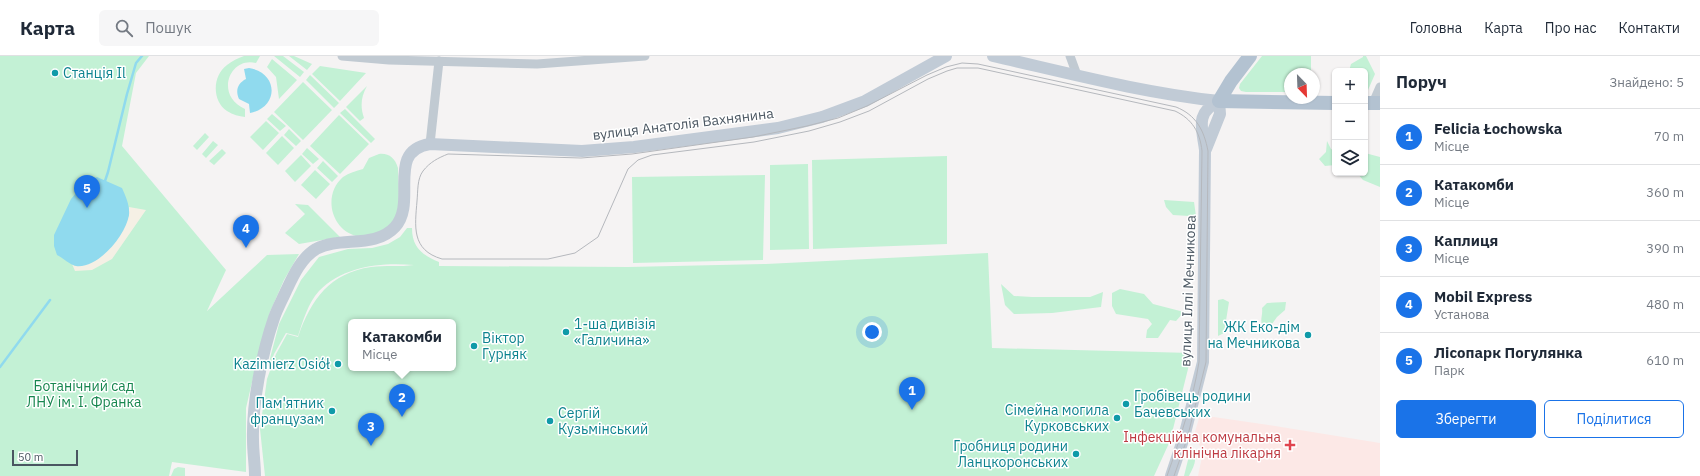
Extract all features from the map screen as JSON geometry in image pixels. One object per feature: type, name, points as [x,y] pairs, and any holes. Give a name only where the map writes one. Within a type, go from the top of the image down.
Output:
[{"type":"main road","points":[[1250,56],[1231,81],[1219,101],[1332,103]]},
{"type":"street","points":[[342,56],[388,60],[537,64],[645,56]]},
{"type":"street","name":"вулиця Анатолія Вахнянина","points":[[255,476],[253,439],[258,381],[274,318],[293,276],[305,258],[317,249],[341,242],[375,239],[387,234],[396,226],[402,214],[406,162],[409,153],[419,146],[430,144],[582,151],[634,147],[778,128],[822,117],[865,101],[946,56]]},
{"type":"street","points":[[993,56],[1188,98],[1219,101]]},
{"type":"street","points":[[1070,56],[1077,75]]},
{"type":"street","points":[[430,144],[439,61]]},
{"type":"street","points":[[1373,103],[1380,87]]},
{"type":"street","name":"вулиця Іллі Мечникова","points":[[1171,476],[1184,437],[1203,362],[1205,150],[1202,131],[1202,114],[1208,106],[1219,101]]},
{"type":"shaded area","name":"Інфекційна комунальна клінічна лікарня","points":[[1200,415],[1380,443],[1380,476],[1198,476],[1203,452],[1194,435]]},
{"type":"green space","name":"Ботанічний сад ЛНУ ім. І. Франка","points":[[0,56],[149,56],[136,73],[122,146],[226,270],[207,311],[267,255],[299,254],[284,280],[270,312],[259,352],[246,408],[246,472],[172,462],[169,476],[0,476]]},
{"type":"green space","points":[[244,56],[260,56],[256,63],[247,62],[239,65],[229,78],[228,86],[230,95],[236,103],[245,109],[245,117],[238,116],[227,111],[222,107],[216,95],[216,82],[222,70],[231,62]]},
{"type":"green space","points":[[274,56],[283,56],[304,72],[300,77]]},
{"type":"green space","points":[[289,56],[294,56],[312,64],[307,70]]},
{"type":"green space","points":[[1262,56],[1311,56],[1311,68],[1284,68],[1284,92],[1246,92],[1241,91],[1239,88],[1240,84]]},
{"type":"green space","points":[[1366,56],[1375,74],[1368,90],[1368,68],[1350,68],[1351,64]]},
{"type":"green space","points":[[272,59],[297,80],[279,99],[276,77],[267,67]]},
{"type":"green space","points":[[320,66],[366,73],[340,101],[312,74]]},
{"type":"green space","points":[[310,75],[339,103],[334,108],[306,80]]},
{"type":"green space","points":[[303,82],[332,110],[303,140],[274,112]]},
{"type":"green space","points":[[367,86],[363,94],[362,102],[364,118],[360,121],[346,107]]},
{"type":"green space","points":[[345,109],[375,139],[371,143],[340,113]]},
{"type":"green space","points":[[272,114],[286,126],[280,131],[267,119]]},
{"type":"green space","points":[[339,115],[369,144],[340,174],[310,146]]},
{"type":"green space","points":[[266,121],[279,133],[263,150],[250,137]]},
{"type":"green space","points":[[289,129],[301,141],[296,146],[284,135]]},
{"type":"green space","points":[[205,133],[209,137],[197,150],[193,146]]},
{"type":"green space","points":[[282,136],[294,148],[278,165],[266,153]]},
{"type":"green space","points":[[213,141],[218,145],[206,158],[202,154]]},
{"type":"green space","points":[[1327,141],[1332,150],[1332,165],[1325,166],[1319,159],[1326,152]]},
{"type":"green space","points":[[307,148],[319,159],[313,164],[302,154]]},
{"type":"green space","points":[[222,149],[226,153],[214,165],[209,161]]},
{"type":"green space","points":[[379,154],[389,155],[395,161],[398,168],[398,210],[391,225],[382,232],[372,235],[356,236],[347,232],[335,219],[331,201],[333,192],[343,177],[363,169],[369,158]]},
{"type":"green space","points":[[1368,154],[1380,157],[1380,187],[1363,180],[1360,176],[1368,176]]},
{"type":"green space","points":[[301,155],[311,166],[295,182],[285,171]]},
{"type":"green space","points":[[947,156],[947,244],[813,249],[812,160]]},
{"type":"green space","points":[[323,161],[338,176],[332,182],[317,168]]},
{"type":"green space","points":[[808,164],[809,249],[770,250],[770,165]]},
{"type":"green space","points":[[315,170],[330,184],[316,199],[301,185]]},
{"type":"green space","points":[[765,175],[763,260],[633,263],[632,177]]},
{"type":"green space","points":[[1164,200],[1194,202],[1196,216],[1190,223],[1189,216],[1173,215],[1166,207]]},
{"type":"green space","points":[[295,204],[308,205],[340,237],[299,244],[285,233],[305,214]]},
{"type":"green space","points":[[407,228],[412,228],[412,235],[419,250],[439,262],[439,266],[628,267],[766,264],[988,253],[992,348],[1192,353],[1170,441],[1154,476],[265,476],[260,429],[267,379],[276,354],[287,334],[298,337],[303,323],[316,300],[324,290],[344,275],[371,267],[414,265],[376,265],[351,271],[339,276],[319,291],[315,296],[306,312],[298,336],[286,333],[274,354],[270,366],[268,366],[279,324],[301,280],[319,257],[348,249],[372,248],[388,244],[400,237]]},
{"type":"green space","points":[[1001,284],[1014,296],[1090,297],[1103,292],[1101,307],[1052,313],[1014,314],[1005,305]]},
{"type":"green space","points":[[1120,289],[1144,294],[1153,304],[1184,312],[1176,321],[1170,320],[1158,338],[1146,338],[1147,330],[1152,324],[1148,319],[1116,314],[1112,306],[1112,293]]},
{"type":"green space","points":[[1223,299],[1229,302],[1224,333],[1218,336],[1218,300]]},
{"type":"green space","points":[[1286,302],[1285,310],[1272,324],[1262,325],[1262,308],[1267,303]]},
{"type":"green space","points":[[1193,451],[1195,461],[1193,467],[1189,476],[1184,476],[1188,460]]},
{"type":"green space","points":[[178,467],[185,468],[185,476],[171,476],[174,469]]},
{"type":"sand","points":[[129,207],[146,210],[112,259],[92,270],[75,271],[72,264],[75,266],[129,216]]},
{"type":"water","points":[[249,68],[259,71],[266,76],[272,90],[266,104],[260,110],[250,113],[249,104],[239,99],[237,93],[239,85],[246,79],[244,69]]},
{"type":"water","points":[[97,177],[122,188],[128,205],[129,215],[123,232],[110,249],[93,262],[76,266],[57,255],[54,246],[54,235],[71,199],[84,184]]},
{"type":"waterway","points":[[104,184],[136,63],[142,56]]},
{"type":"waterway","points":[[0,367],[50,300]]},
{"type":"tram line","points":[[1167,476],[1190,405],[1199,362],[1202,151],[1201,144],[1194,127],[1186,118],[1175,111],[978,68],[957,68],[928,79],[869,111],[840,122],[809,131],[754,142],[652,155],[638,160],[628,169],[598,237],[575,253],[548,259],[442,259],[432,255],[425,250],[417,236],[416,219],[418,185],[421,174],[431,163],[448,154],[581,158],[632,154],[753,137],[807,126],[838,118],[867,106],[927,75],[946,67],[962,63],[978,64],[1176,107],[1189,114],[1198,124],[1204,136],[1208,151],[1206,362],[1187,439],[1174,476]]},
{"type":"place","name":"Cтанція Il","points":[[55,73]]},
{"type":"place","name":"Лісопарк Погулянка","points":[[87,208]]},
{"type":"place","name":"Mobil Express","points":[[246,248]]},
{"type":"place","name":"1-ша дивізія «Галичина»","points":[[566,332]]},
{"type":"place","name":"ЖК Еко-дім на Мечникова","points":[[1308,335]]},
{"type":"place","name":"Віктор Гурняк","points":[[474,346]]},
{"type":"place","name":"Kazimierz Osiół","points":[[338,364]]},
{"type":"place","name":"Гробівець родини Бачевських","points":[[1126,404]]},
{"type":"place","name":"Felicia Łochowska","points":[[912,410]]},
{"type":"place","name":"Пам'ятник французам","points":[[332,411]]},
{"type":"place","name":"Катакомби","points":[[402,417]]},
{"type":"place","name":"Сімейна могила Курковських","points":[[1117,418]]},
{"type":"place","name":"Сергій Кузьмінський","points":[[550,421]]},
{"type":"place","name":"Інфекційна комунальна клінічна лікарня","points":[[1290,445]]},
{"type":"place","name":"Каплиця","points":[[371,446]]},
{"type":"place","name":"Гробниця родини Ланцкоронських","points":[[1076,454]]}]
